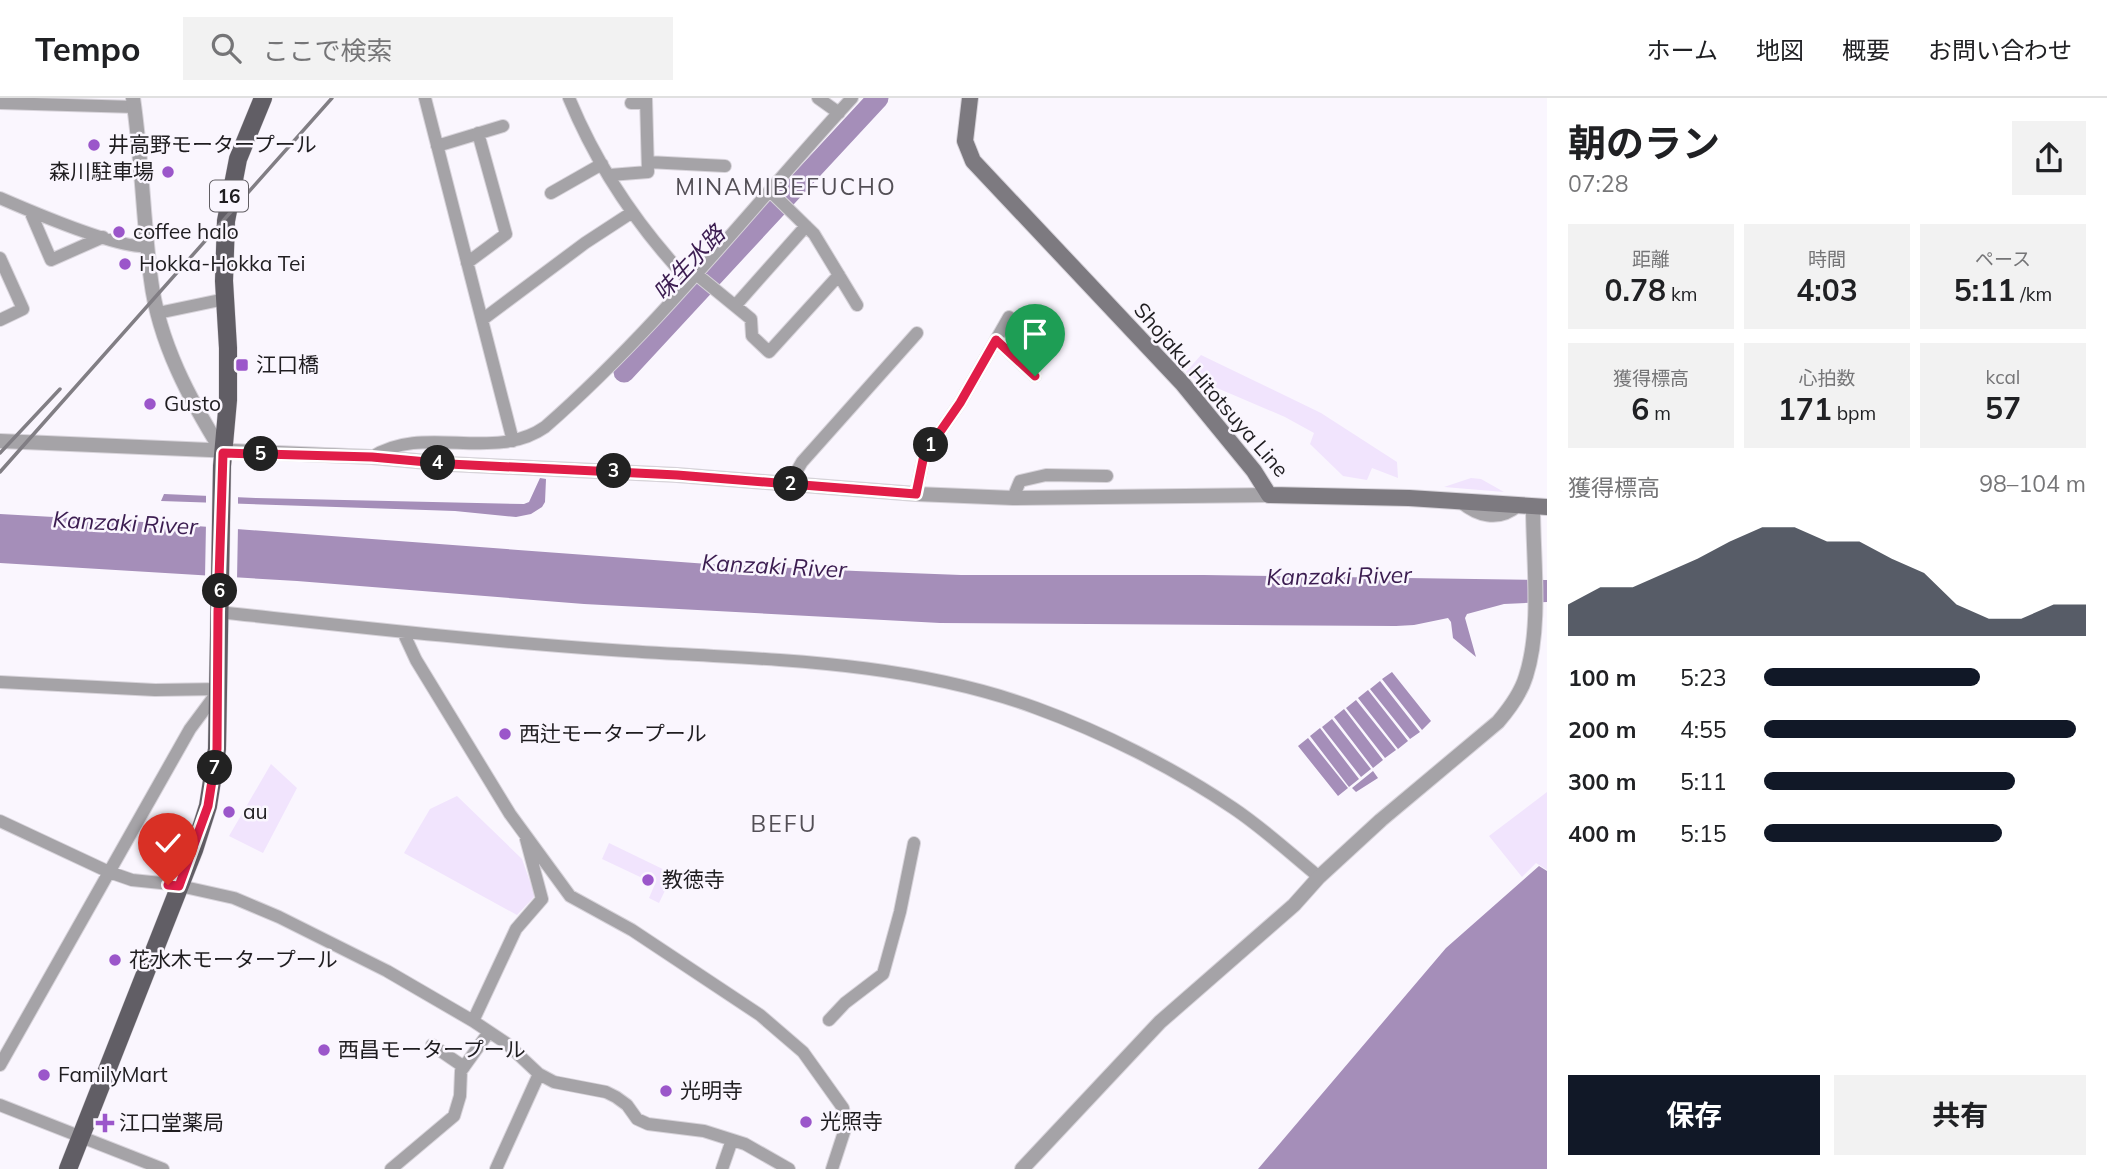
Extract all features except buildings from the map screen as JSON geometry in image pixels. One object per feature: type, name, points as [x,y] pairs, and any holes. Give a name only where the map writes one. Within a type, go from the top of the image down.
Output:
[{"type":"main road","name":"16","points":[[68,1169],[208,806],[217,749],[219,689],[223,459],[228,366],[225,234],[229,196],[242,147],[264,98]]},
{"type":"main road","name":"Shojaku Hitotsuya Line","points":[[970,98],[965,141],[973,161],[1182,383],[1254,471],[1269,495],[1458,500],[1533,507]]},
{"type":"street","points":[[425,98],[513,441]]},
{"type":"street","points":[[569,98],[602,164],[631,213],[692,278],[716,290],[751,319],[752,337],[769,352],[839,275]]},
{"type":"street","points":[[818,98],[838,113]]},
{"type":"street","points":[[372,457],[386,448],[410,443],[513,441],[545,428],[636,340],[771,192],[852,98]]},
{"type":"street","points":[[610,175],[648,172],[646,101],[631,103]]},
{"type":"street","points":[[0,103],[134,103],[151,281],[158,313],[169,349],[193,404],[223,459]]},
{"type":"street","points":[[437,146],[502,126]]},
{"type":"street","points":[[467,262],[506,234],[478,133]]},
{"type":"street","points":[[648,162],[725,166]]},
{"type":"street","points":[[551,194],[602,164]]},
{"type":"street","points":[[771,192],[814,234],[857,305]]},
{"type":"street","points":[[0,198],[136,248],[148,246]]},
{"type":"street","points":[[30,211],[51,260],[103,237]]},
{"type":"street","points":[[482,320],[585,243],[631,213]]},
{"type":"street","points":[[735,306],[806,226]]},
{"type":"street","points":[[0,258],[23,309],[0,320]]},
{"type":"street","points":[[158,313],[225,299]]},
{"type":"street","points":[[916,494],[924,455],[960,403],[1009,317]]},
{"type":"street","points":[[789,484],[802,462],[917,333]]},
{"type":"street","points":[[996,340],[1035,376]]},
{"type":"street","points":[[0,441],[223,459],[372,457],[449,464],[677,475],[916,494],[1013,498],[1269,495]]},
{"type":"street","points":[[1013,498],[1020,481],[1046,475],[1107,476]]},
{"type":"street","points":[[1022,1169],[1160,1022],[1294,905],[1319,877],[1421,784],[1498,722],[1510,708],[1526,677],[1534,623],[1533,507]]},
{"type":"street","points":[[219,606],[403,632],[596,649],[847,665],[898,671],[949,682],[1035,708],[1151,760],[1233,808],[1319,877]]},
{"type":"street","points":[[403,632],[416,660],[510,814],[569,896],[632,930],[760,1015],[803,1052],[843,1108],[846,1126],[832,1169]]},
{"type":"street","points":[[0,682],[155,690],[219,689]]},
{"type":"street","points":[[0,1065],[190,729],[219,689]]},
{"type":"street","points":[[0,821],[132,880],[179,886],[233,898],[278,917],[387,971],[473,1021],[506,1043],[539,1074],[554,1082],[596,1089],[616,1097],[627,1105],[637,1119],[648,1124],[704,1131],[746,1144],[789,1169]]},
{"type":"street","points":[[473,1021],[516,929],[542,900],[524,832]]},
{"type":"street","points":[[830,1020],[845,1003],[883,974],[900,912],[914,843]]},
{"type":"street","points":[[391,1169],[454,1116],[460,1096],[461,1072],[489,1032]]},
{"type":"street","points":[[432,1045],[464,1067]]},
{"type":"street","points":[[496,1169],[539,1074]]},
{"type":"street","points":[[0,1105],[163,1169]]},
{"type":"street","points":[[722,1169],[732,1140]]},
{"type":"shaded area","points":[[1201,355],[1321,413],[1397,462],[1398,478],[1372,468],[1367,480],[1343,476],[1310,444],[1314,433],[1285,417],[1189,376],[1186,372]]},
{"type":"shaded area","points":[[1471,478],[1481,479],[1504,492],[1444,487]]},
{"type":"shaded area","points":[[271,764],[297,788],[263,853],[229,836]]},
{"type":"shaded area","points":[[1547,792],[1547,870],[1536,863],[1522,877],[1489,836]]},
{"type":"shaded area","points":[[457,796],[522,859],[535,896],[517,915],[404,853],[430,809]]},
{"type":"shaded area","points":[[609,843],[673,874],[659,903],[649,898],[655,884],[602,859]]},
{"type":"water","points":[[540,478],[546,479],[545,502],[542,507],[531,514],[516,517],[455,511],[161,501],[164,494],[524,504],[529,502]]},
{"type":"water","name":"Kanzaki River","points":[[0,514],[708,564],[856,571],[961,575],[1547,580],[1547,602],[1504,604],[1467,614],[1465,618],[1476,657],[1453,638],[1448,618],[1396,626],[940,623],[584,604],[297,581],[0,563]]},
{"type":"water","points":[[1392,672],[1431,721],[1422,730],[1382,679]]},
{"type":"water","points":[[1380,681],[1420,732],[1410,739],[1370,689]]},
{"type":"water","points":[[1368,690],[1408,741],[1398,749],[1358,698]]},
{"type":"water","points":[[1356,700],[1396,750],[1385,758],[1346,708]]},
{"type":"water","points":[[1344,709],[1383,760],[1373,768],[1334,717]]},
{"type":"water","points":[[1332,719],[1371,769],[1361,777],[1322,727]]},
{"type":"water","points":[[1320,728],[1359,779],[1349,787],[1310,736]]},
{"type":"water","points":[[1308,738],[1348,788],[1338,796],[1298,746]]},
{"type":"water","points":[[1373,771],[1378,778],[1356,792],[1352,788]]},
{"type":"water","points":[[1539,866],[1547,871],[1547,1169],[1258,1169],[1446,948]]},
{"type":"pier","points":[[206,492],[238,494],[238,508],[206,507]]},
{"type":"pier","points":[[206,523],[238,525],[237,580],[205,578]]},
{"type":"waterway","name":"味生水路","points":[[624,372],[878,98]]},
{"type":"railway","points":[[0,472],[332,98]]},
{"type":"railway","points":[[0,453],[60,389]]},
{"type":"place","name":"井高野モータープール","points":[[94,145]]},
{"type":"place","name":"森川駐車場","points":[[168,172]]},
{"type":"place","name":"coffee halo","points":[[119,232]]},
{"type":"place","name":"Hokka-Hokka Tei","points":[[125,264]]},
{"type":"place","name":"江口橋","points":[[242,365]]},
{"type":"place","name":"Gusto","points":[[150,404]]},
{"type":"place","name":"西辻モータープール","points":[[505,734]]},
{"type":"place","name":"au","points":[[229,812]]},
{"type":"place","name":"教徳寺","points":[[648,880]]},
{"type":"place","name":"花水木モータープール","points":[[115,960]]},
{"type":"place","name":"西昌モータープール","points":[[324,1050]]},
{"type":"place","name":"FamilyMart","points":[[44,1075]]},
{"type":"place","name":"光明寺","points":[[666,1091]]},
{"type":"place","name":"光照寺","points":[[806,1122]]},
{"type":"place","name":"江口堂薬局","points":[[105,1123]]},
{"type":"district","name":"MINAMIBEFUCHO","points":[[786,187]]},
{"type":"district","name":"BEFU","points":[[784,824]]},
{"type":"route","points":[[168,885],[179,886],[194,850],[208,806],[217,749],[223,453],[372,457],[449,464],[677,475],[916,494],[924,455],[960,403],[996,340],[1035,376]]}]
